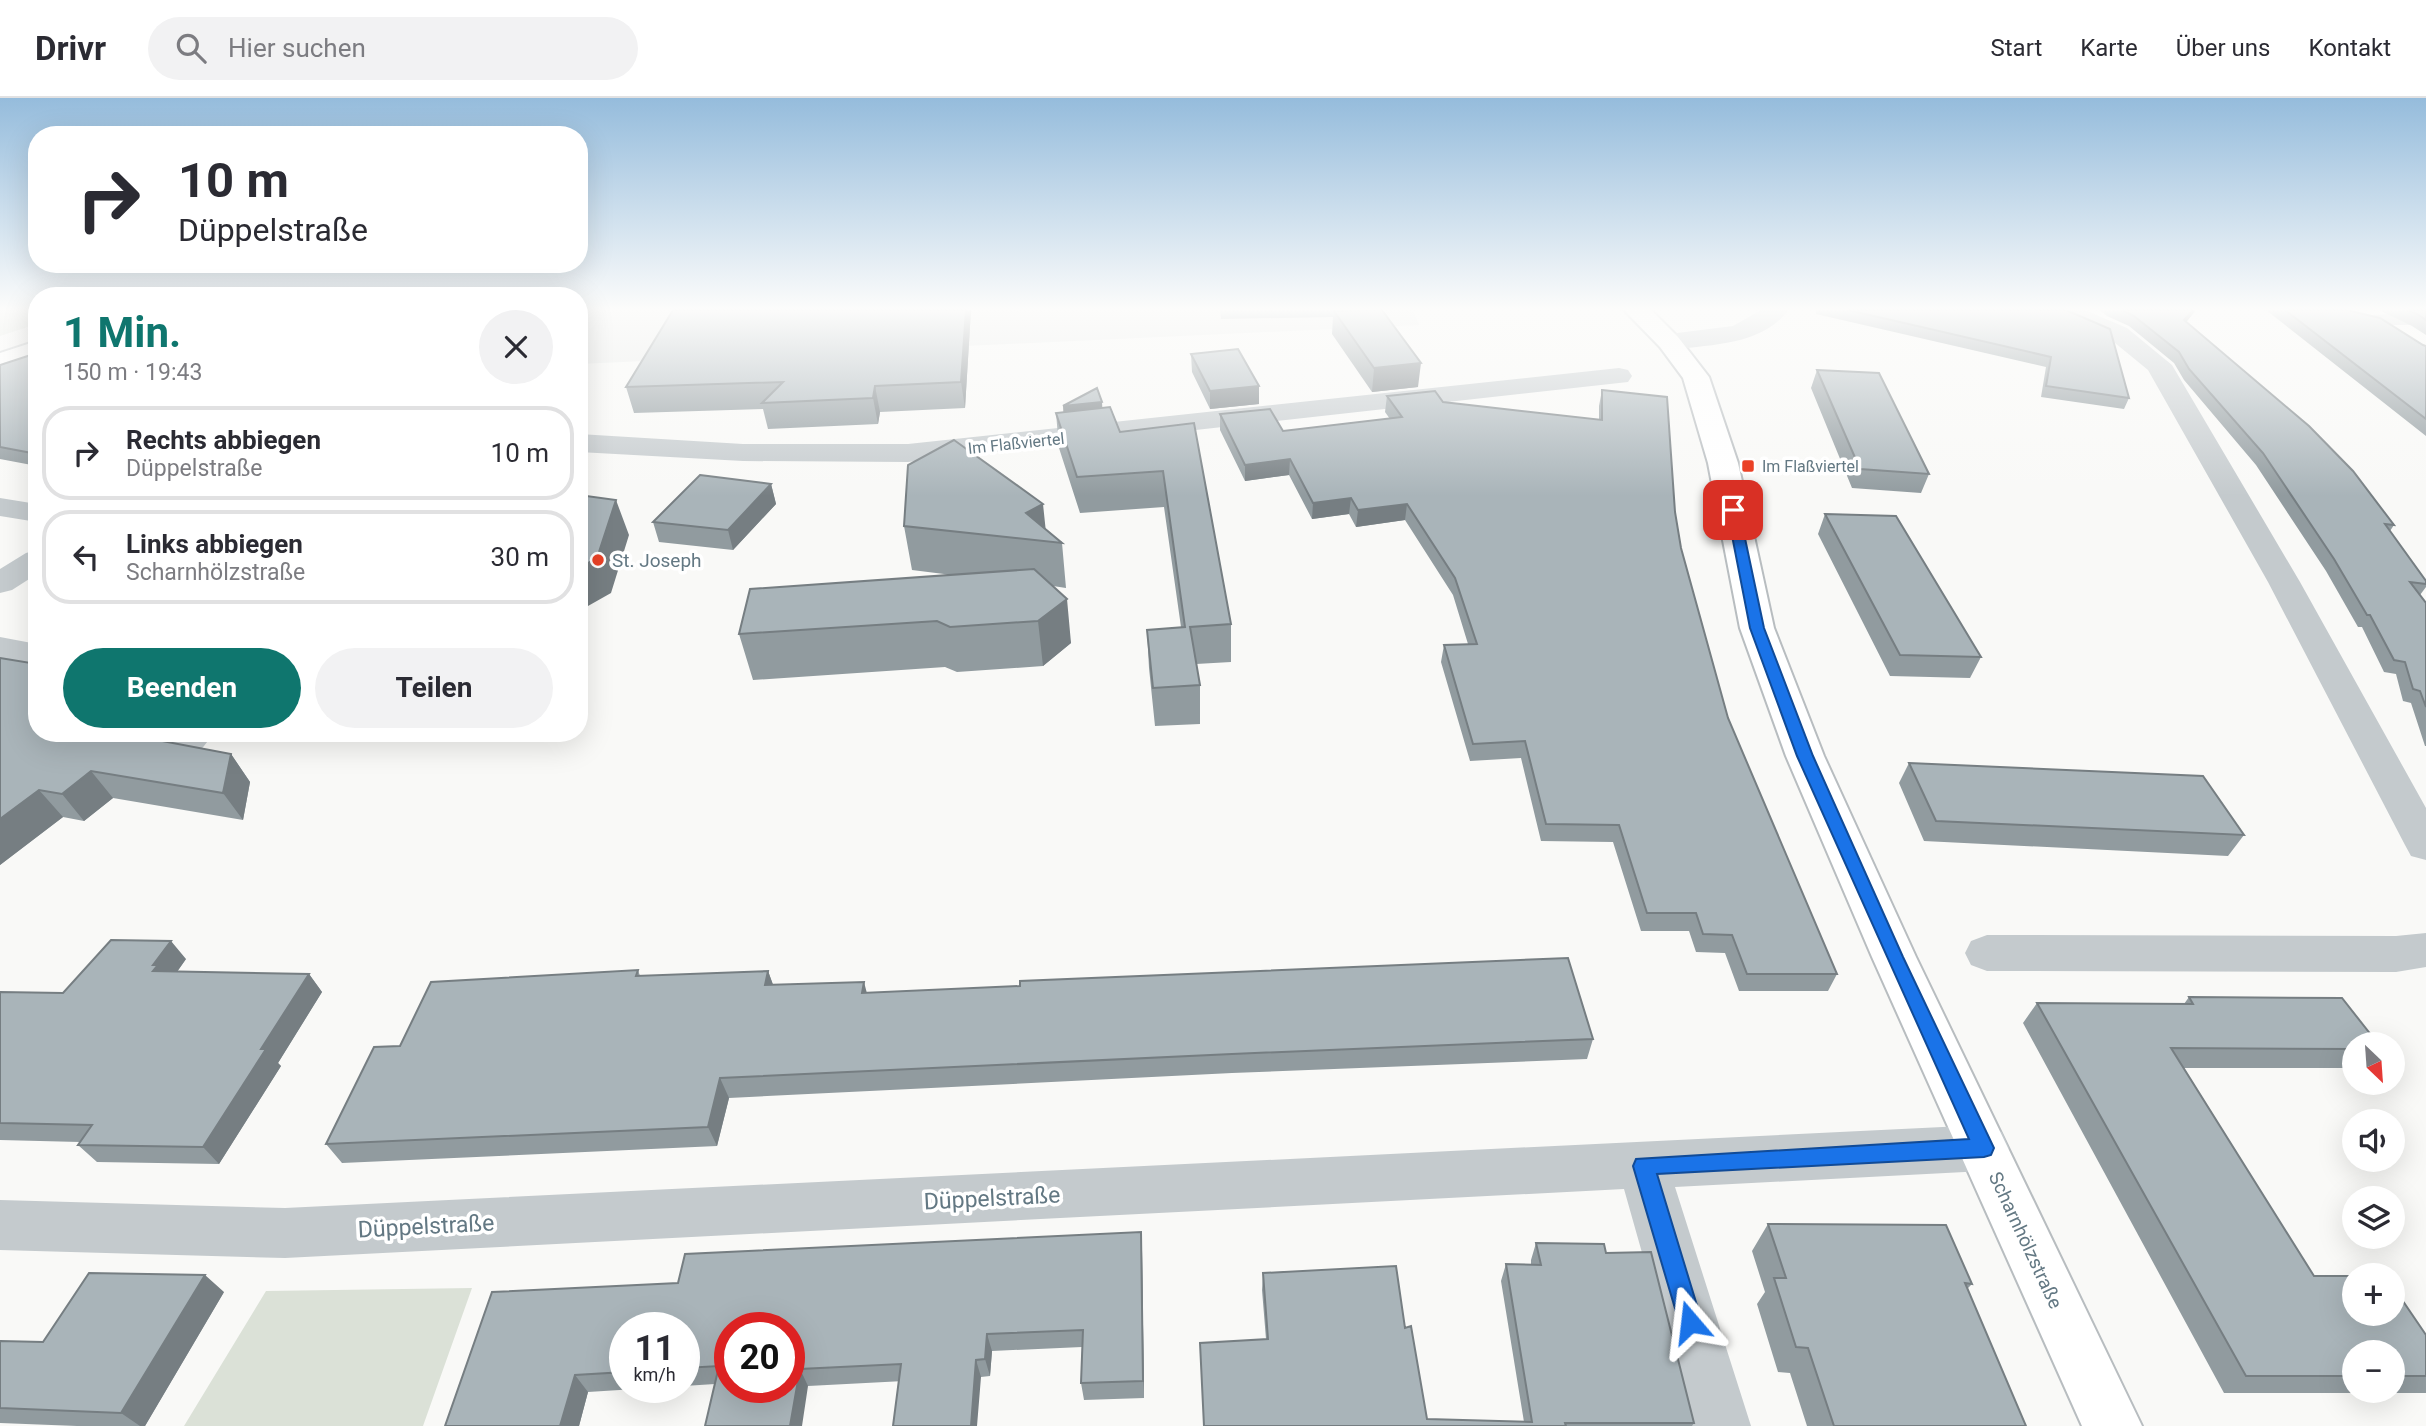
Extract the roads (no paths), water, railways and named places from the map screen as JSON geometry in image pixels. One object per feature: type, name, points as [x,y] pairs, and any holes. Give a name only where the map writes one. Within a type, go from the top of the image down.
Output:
[{"type":"main road","name":"Scharnhölzstraße","points":[[1692,372],[1723,463],[1757,628],[1805,756],[1894,957],[2112,1426]]},
{"type":"street","points":[[2164,372],[2284,582],[2426,845]]},
{"type":"street","name":"Im Flaßviertel","points":[[588,444],[703,453],[811,456],[908,453],[1619,376]]},
{"type":"street","points":[[0,508],[28,512]]},
{"type":"street","points":[[0,583],[28,565]]},
{"type":"street","points":[[0,648],[28,653]]},
{"type":"street","points":[[1987,953],[2411,952]]},
{"type":"street","name":"Düppelstraße","points":[[0,1225],[285,1233],[1984,1148]]},
{"type":"street","points":[[1643,1166],[1721,1426]]},
{"type":"place","name":"Im Flaßviertel","points":[[1748,466]]},
{"type":"place","name":"St. Joseph","points":[[598,560]]}]
